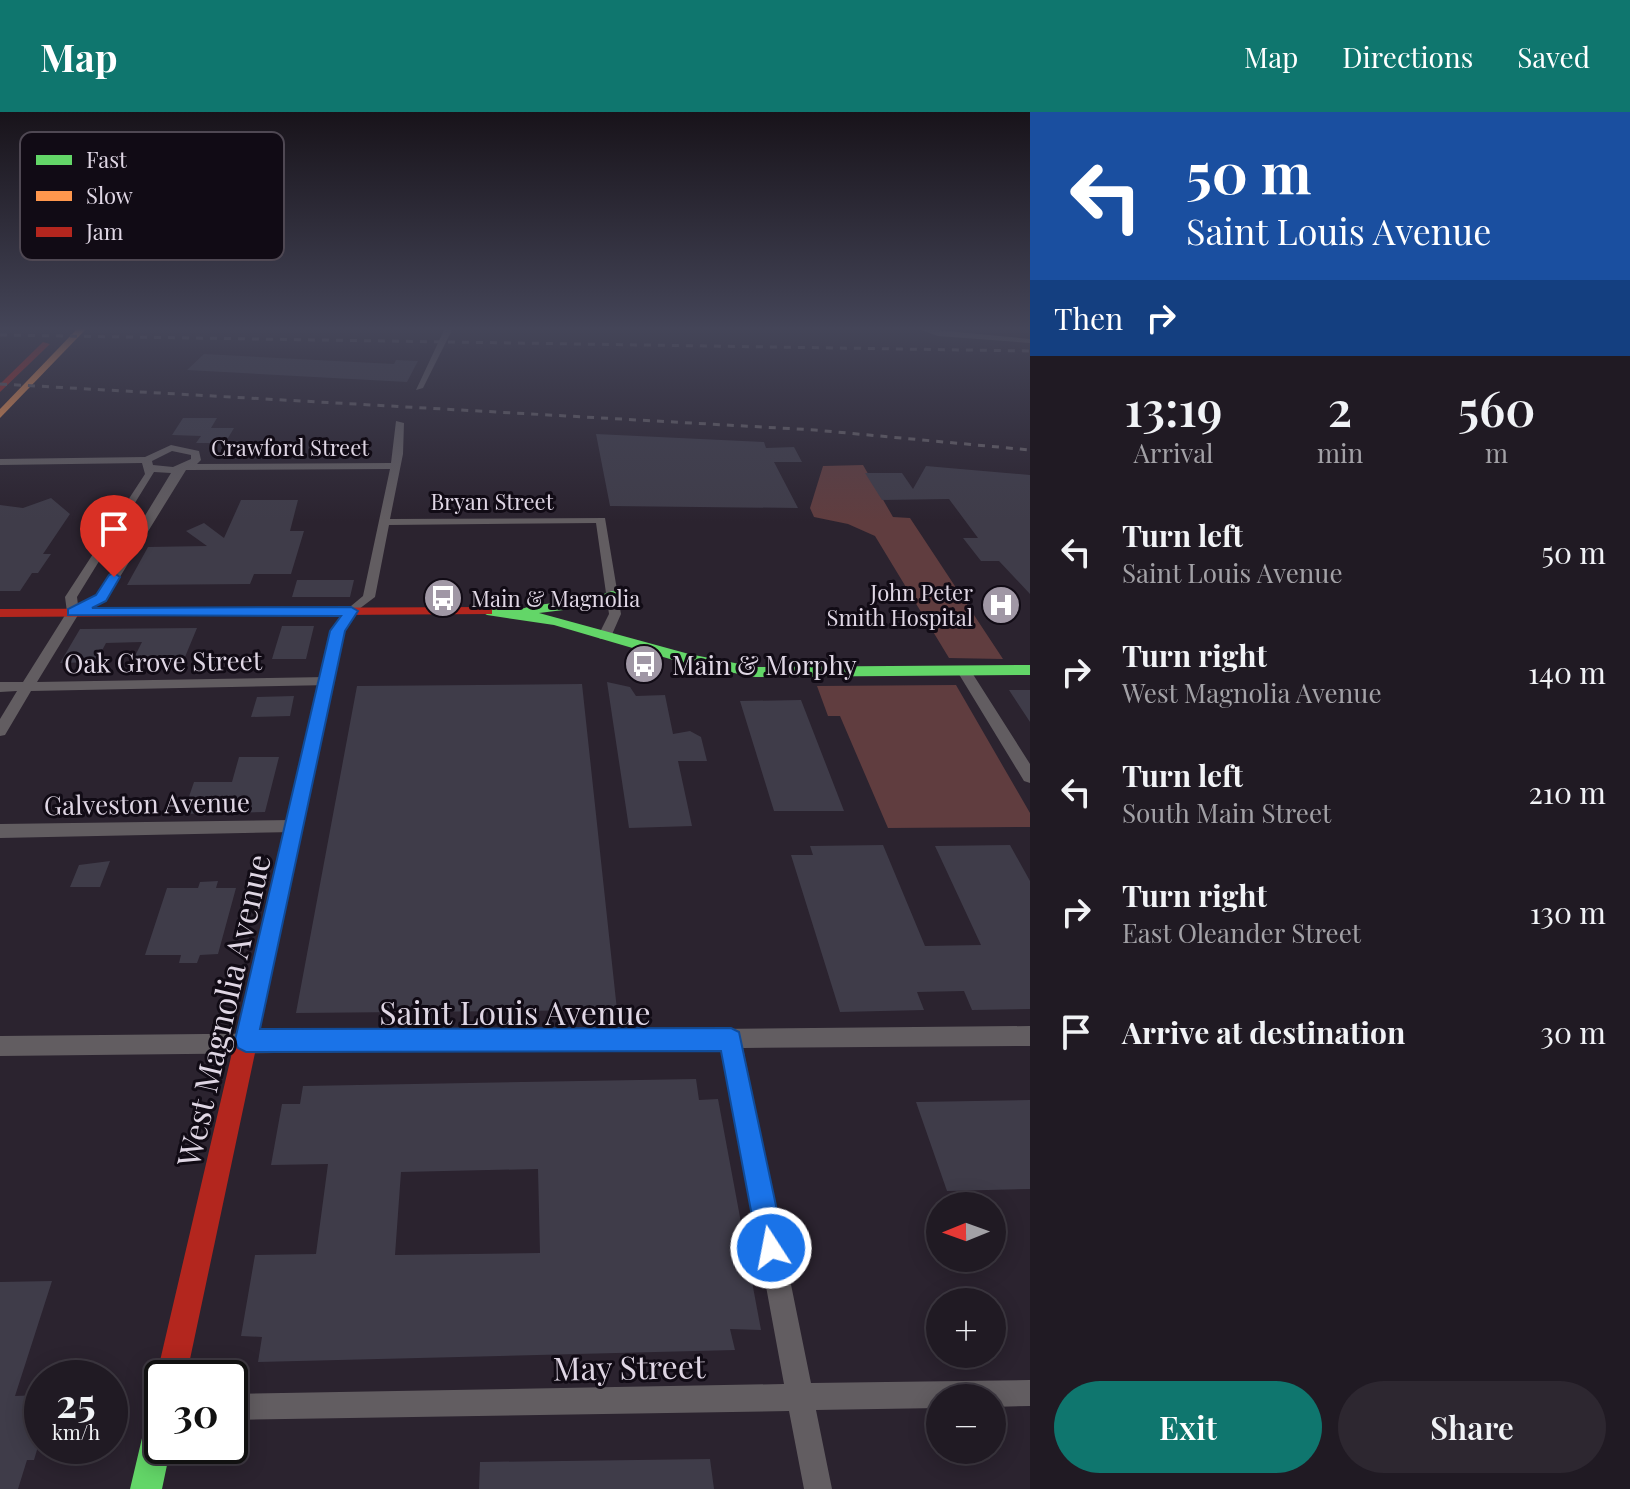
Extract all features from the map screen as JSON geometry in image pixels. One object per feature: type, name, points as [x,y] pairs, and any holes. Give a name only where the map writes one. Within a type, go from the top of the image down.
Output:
[{"type":"street","points":[[0,415],[22,392]]},
{"type":"street","points":[[351,611],[369,597],[399,423]]},
{"type":"street","points":[[0,731],[73,612],[101,598],[151,514],[183,468],[196,460],[196,453],[186,448],[156,453],[147,463]]},
{"type":"street","points":[[0,455],[54,456],[58,459]]},
{"type":"street","points":[[0,462],[58,459],[147,463]]},
{"type":"street","points":[[73,612],[71,597],[150,474],[147,463]]},
{"type":"street","name":"Crawford Street","points":[[147,463],[160,471],[183,468],[394,466]]},
{"type":"street","points":[[124,515],[151,514]]},
{"type":"street","name":"Bryan Street","points":[[384,522],[601,520],[612,595]]},
{"type":"street","points":[[0,613],[522,612],[563,603],[603,601],[612,595],[615,614],[605,636]]},
{"type":"street","name":"West Magnolia Avenue","points":[[175,1360],[326,682],[338,631],[351,611]]},
{"type":"street","points":[[522,612],[711,669],[1030,670]]},
{"type":"street","points":[[964,671],[1030,777]]},
{"type":"street","name":"Oak Grove Street","points":[[0,687],[326,682]]},
{"type":"street","name":"Galveston Avenue","points":[[0,831],[294,826]]},
{"type":"street","name":"Saint Louis Avenue","points":[[0,1046],[246,1040],[731,1040],[1030,1036]]},
{"type":"street","points":[[731,1040],[818,1489]]},
{"type":"street","name":"May Street","points":[[248,1407],[1030,1393]]},
{"type":"street","points":[[146,1489],[152,1464]]},
{"type":"shaded area","points":[[863,465],[893,517],[910,518],[1003,659],[949,658],[875,536],[848,524],[814,517],[810,508],[823,466]]},
{"type":"shaded area","points":[[956,685],[1030,813],[1030,827],[888,828],[840,716],[828,716],[817,686]]},
{"type":"building","points":[[183,418],[217,418],[211,428],[234,428],[225,443],[196,443],[201,436],[172,435]]},
{"type":"building","points":[[596,434],[764,442],[766,448],[794,447],[802,462],[774,462],[798,508],[610,506]]},
{"type":"building","points":[[926,466],[1030,475],[1030,594],[999,561],[981,561],[963,538],[978,538],[949,499],[882,500],[865,473],[902,473],[913,489]]},
{"type":"building","points":[[51,498],[70,514],[43,554],[51,554],[20,591],[0,591],[0,505],[23,508]]},
{"type":"building","points":[[241,500],[298,500],[290,531],[304,531],[291,574],[254,574],[250,584],[127,585],[148,547],[207,546],[186,531],[204,523],[224,538]]},
{"type":"building","points":[[297,580],[354,580],[350,597],[292,597]]},
{"type":"building","points":[[282,626],[314,626],[306,659],[272,659]]},
{"type":"building","points":[[197,628],[185,657],[134,658],[142,642],[106,643],[96,662],[60,663],[80,629]]},
{"type":"building","points":[[607,682],[630,687],[636,696],[665,695],[673,734],[690,731],[701,737],[707,761],[678,761],[692,826],[629,828]]},
{"type":"building","points":[[582,684],[617,1010],[296,1013],[357,686]]},
{"type":"building","points":[[1009,690],[1030,690],[1030,722]]},
{"type":"building","points":[[294,696],[290,716],[251,717],[257,697]]},
{"type":"building","points":[[801,700],[844,811],[774,811],[740,701]]},
{"type":"building","points":[[239,757],[279,757],[265,812],[183,814],[194,782],[232,782]]},
{"type":"building","points":[[883,845],[925,946],[981,945],[935,846],[1010,845],[1030,881],[1030,1009],[972,1010],[964,991],[917,992],[924,1010],[840,1012],[791,855],[813,855],[810,846]]},
{"type":"building","points":[[110,861],[100,887],[70,887],[79,865]]},
{"type":"building","points":[[218,881],[216,888],[236,888],[218,954],[200,955],[197,963],[179,963],[181,955],[145,955],[167,888],[198,888],[200,882]]},
{"type":"building","points":[[696,1079],[699,1100],[718,1099],[761,1330],[730,1329],[735,1350],[258,1362],[262,1337],[241,1336],[255,1255],[316,1254],[328,1164],[271,1165],[282,1104],[300,1104],[303,1086]],"holes":[[[538,1169],[540,1253],[395,1255],[401,1172]]]},
{"type":"building","points":[[1030,1100],[1030,1189],[947,1191],[916,1102]]},
{"type":"building","points":[[52,1281],[27,1360],[24,1360],[15,1396],[24,1396],[26,1464],[18,1489],[0,1489],[0,1282]]},
{"type":"building","points":[[710,1459],[714,1489],[479,1489],[480,1462]]},
{"type":"railway","points":[[146,392],[815,430],[1030,450]]},
{"type":"traffic: fast","points":[[530,610],[596,602],[612,595]]},
{"type":"traffic: fast","points":[[276,907],[338,631],[351,611]]},
{"type":"traffic: fast","points":[[487,611],[555,620],[687,659],[755,672],[1030,670]]},
{"type":"traffic: fast","points":[[146,1489],[152,1464]]},
{"type":"traffic: slow","points":[[0,415],[22,392]]},
{"type":"traffic: jam","points":[[0,613],[487,611]]},
{"type":"traffic: jam","points":[[175,1360],[276,907]]},
{"type":"place","name":"Main & Magnolia","points":[[443,598]]},
{"type":"place","name":"John Peter Smith Hospital","points":[[1001,605]]},
{"type":"place","name":"Main & Morphy","points":[[644,664]]},
{"type":"route","points":[[114,577],[101,598],[73,612],[351,611],[338,631],[246,1040],[731,1040],[771,1248]]}]
